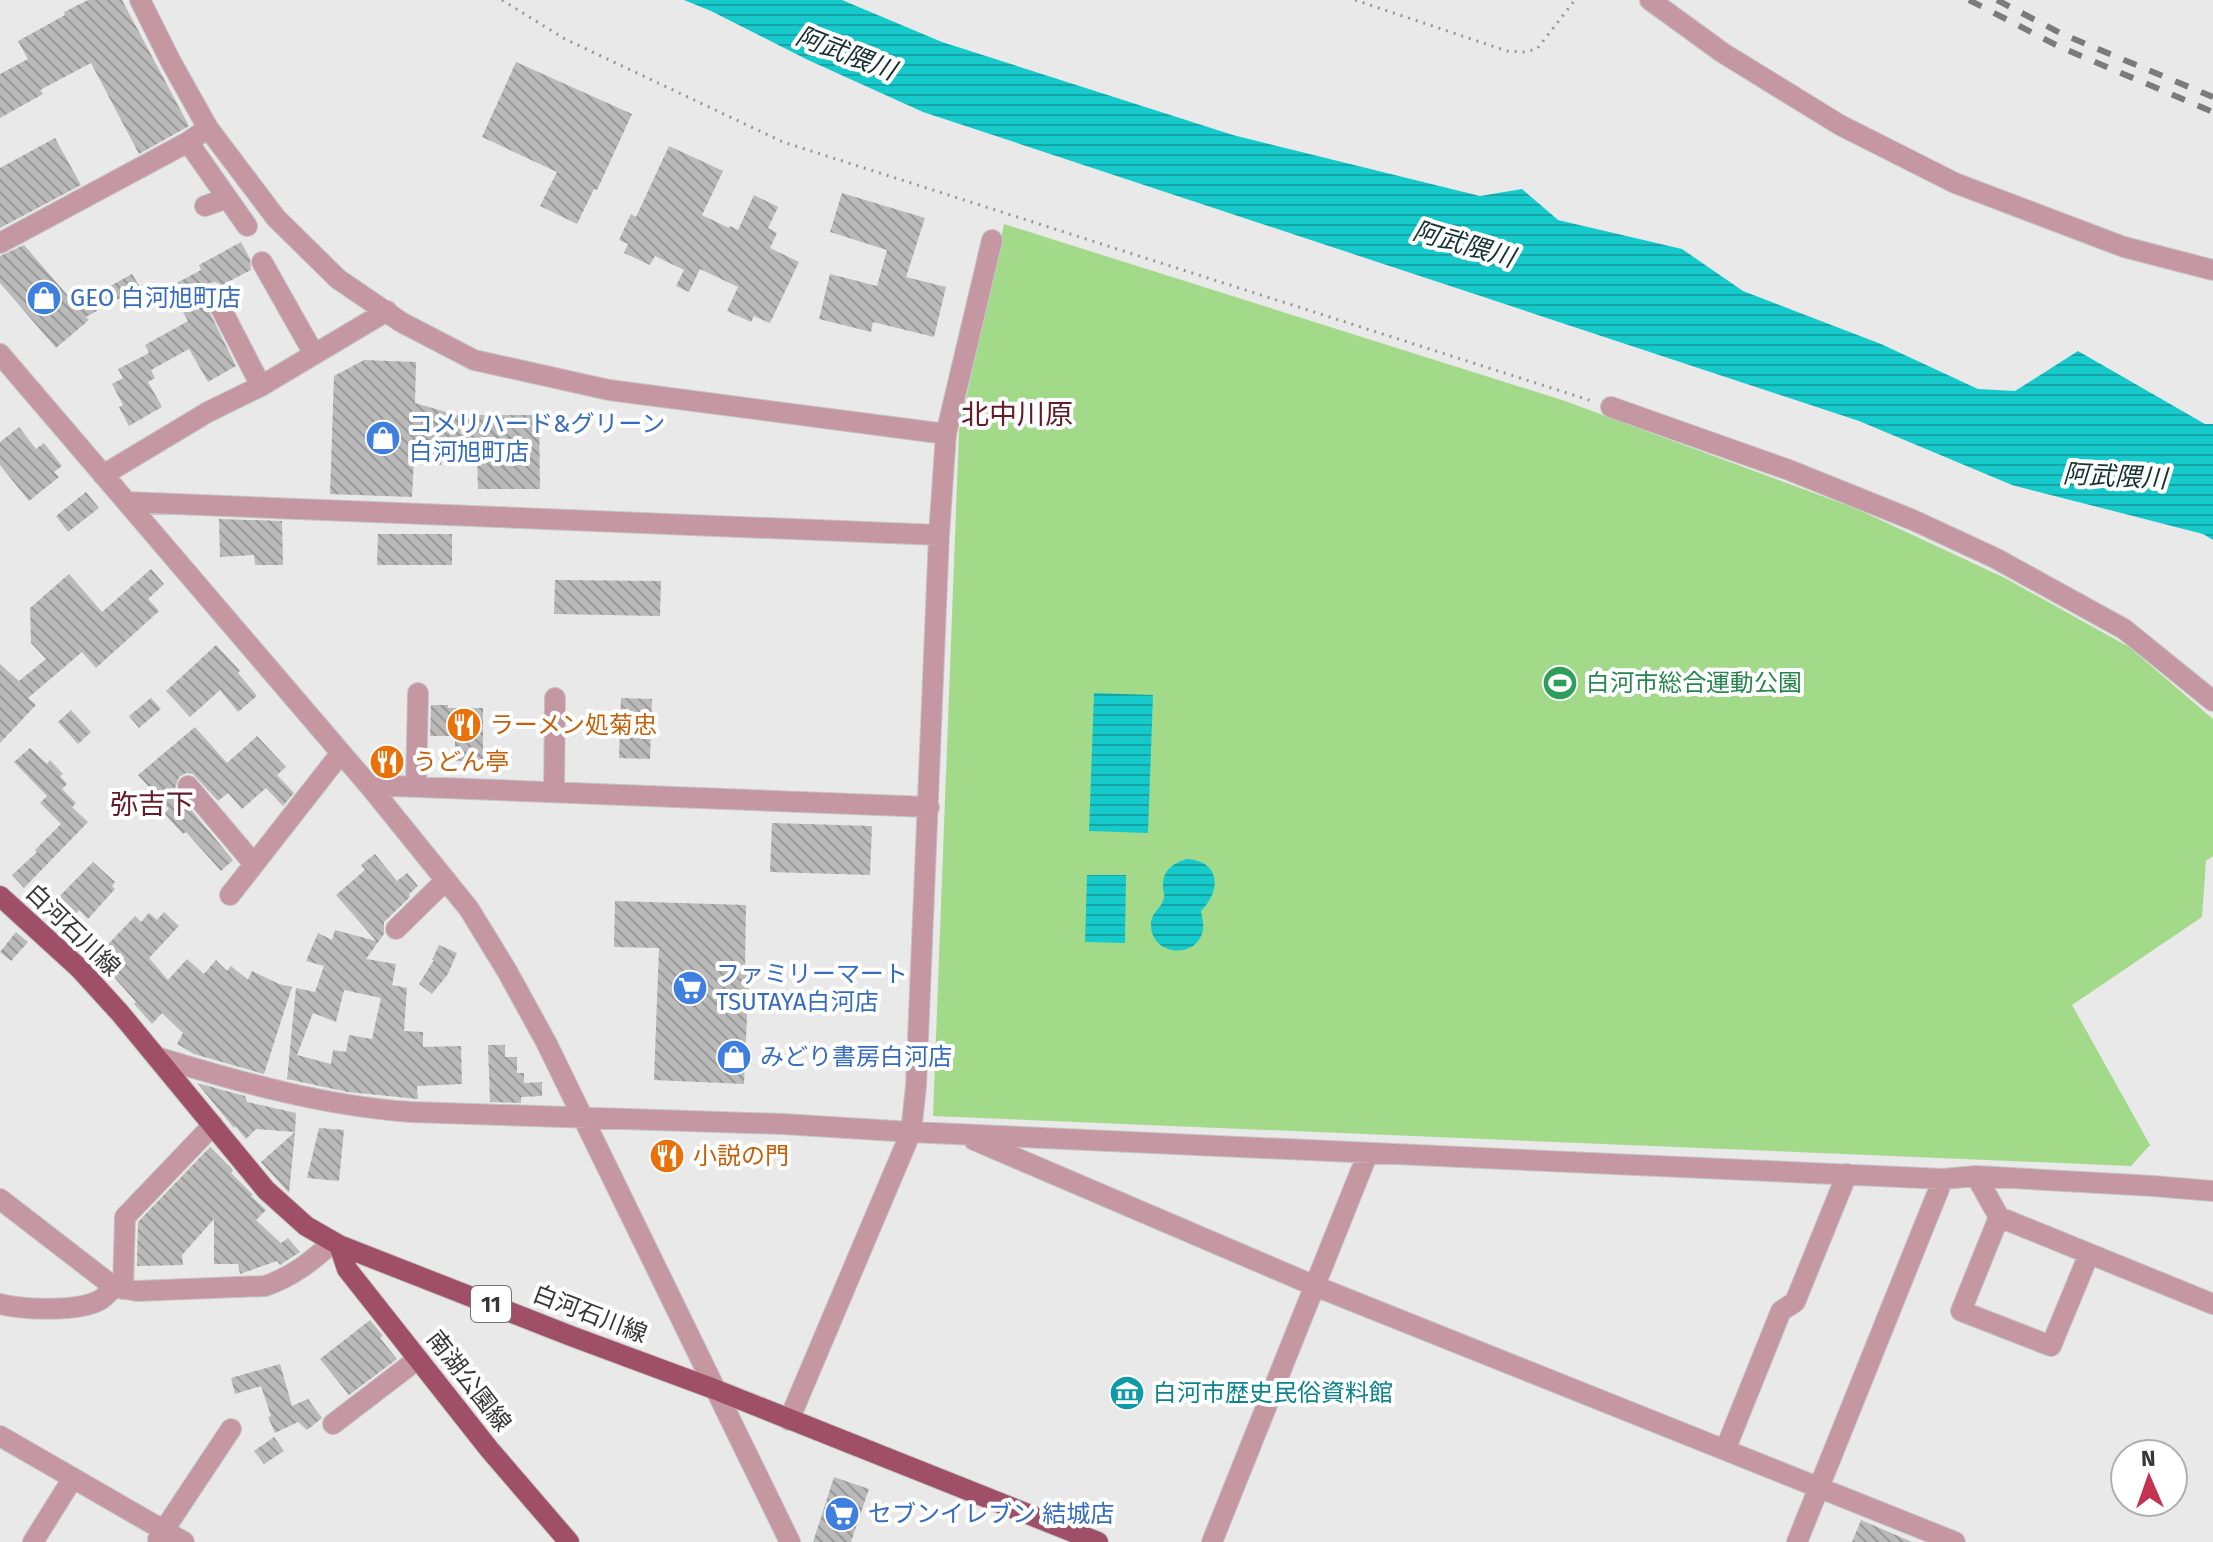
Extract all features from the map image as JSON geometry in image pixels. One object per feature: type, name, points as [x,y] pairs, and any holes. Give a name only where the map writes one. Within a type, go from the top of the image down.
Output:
[{"type":"main road","name":"白河石川線","points":[[0,896],[79,968],[266,1190],[306,1226],[336,1244],[714,1389],[1094,1541]]},
{"type":"main road","name":"南湖公園線","points":[[336,1244],[347,1269],[489,1449],[569,1542]]},
{"type":"street","points":[[140,0],[208,128],[276,218],[338,279],[401,322],[474,360],[609,390],[946,434]]},
{"type":"street","points":[[1650,0],[1723,53],[1840,125],[1955,183],[2124,247],[2213,270]]},
{"type":"street","points":[[0,243],[188,142],[208,128]]},
{"type":"street","points":[[188,142],[247,226]]},
{"type":"street","points":[[205,206],[227,198]]},
{"type":"street","points":[[789,1420],[911,1132],[916,1086],[946,434],[992,240]]},
{"type":"street","points":[[262,262],[314,354]]},
{"type":"street","points":[[214,295],[261,386]]},
{"type":"street","points":[[103,475],[387,311]]},
{"type":"street","points":[[0,354],[372,789],[469,909],[546,1042],[790,1542]]},
{"type":"street","points":[[1611,407],[1789,470],[1913,520],[1995,558],[2124,629],[2213,701]]},
{"type":"street","points":[[127,502],[939,535]]},
{"type":"street","points":[[416,787],[418,693]]},
{"type":"street","points":[[554,792],[555,698]]},
{"type":"street","points":[[230,895],[341,753]]},
{"type":"street","points":[[188,786],[254,864]]},
{"type":"street","points":[[372,789],[393,786],[929,807]]},
{"type":"street","points":[[396,929],[446,880]]},
{"type":"street","points":[[157,1057],[245,1084],[382,1110],[783,1124],[961,1135],[1943,1179],[1976,1176],[2213,1191]]},
{"type":"street","points":[[0,1304],[16,1308],[67,1308],[99,1301],[118,1288],[125,1217],[213,1125]]},
{"type":"street","points":[[961,1135],[1315,1286],[1955,1542]]},
{"type":"street","points":[[1212,1542],[1368,1153]]},
{"type":"street","points":[[1725,1450],[1781,1311],[1795,1302],[1847,1174]]},
{"type":"street","points":[[1976,1176],[1999,1217],[2213,1304]]},
{"type":"street","points":[[1797,1542],[1943,1179]]},
{"type":"street","points":[[0,1199],[118,1288],[137,1291],[265,1286],[281,1281],[336,1244]]},
{"type":"street","points":[[1999,1217],[1961,1311],[2051,1346],[2089,1254]]},
{"type":"street","points":[[333,1424],[418,1359]]},
{"type":"street","points":[[160,1536],[231,1429]]},
{"type":"street","points":[[0,1436],[73,1478],[160,1536],[184,1542]]},
{"type":"street","points":[[33,1542],[73,1478]]},
{"type":"path","points":[[502,0],[565,39],[783,142],[1611,407]]},
{"type":"path","points":[[1355,0],[1507,51],[1523,52],[1537,49],[1575,0]]},
{"type":"green space","name":"白河市総合運動公園","points":[[1004,224],[1565,401],[1857,509],[2005,578],[2129,647],[2213,719],[2213,856],[2206,861],[2202,917],[2072,1005],[2150,1145],[2131,1166],[933,1116],[959,431]]},
{"type":"water","name":"阿武隈川","points":[[684,0],[842,0],[942,42],[1233,135],[1480,196],[1522,189],[1558,220],[1682,249],[1743,291],[1881,344],[1978,389],[2015,391],[2078,351],[2205,424],[2213,424],[2213,540],[2203,534],[2012,485],[1859,421],[923,112]]},
{"type":"water","points":[[1094,693],[1153,695],[1148,833],[1089,831]]},
{"type":"water","points":[[1187,859],[1206,865],[1214,878],[1214,886],[1208,903],[1201,911],[1203,928],[1199,940],[1184,950],[1175,950],[1159,944],[1153,936],[1151,921],[1163,901],[1163,880],[1167,871]]},
{"type":"water","points":[[1087,875],[1126,875],[1125,943],[1085,942]]},
{"type":"building","points":[[88,0],[122,0],[189,126],[139,154],[91,63],[40,90],[43,94],[0,118],[0,74],[28,59],[18,41]]},
{"type":"building","points":[[516,62],[632,114],[597,190],[594,189],[577,224],[540,206],[557,172],[482,137]]},
{"type":"building","points":[[55,138],[81,185],[0,228],[0,168]]},
{"type":"building","points":[[669,146],[723,171],[702,215],[738,230],[754,195],[778,207],[768,228],[777,233],[770,248],[799,262],[770,323],[754,316],[751,322],[727,311],[738,287],[700,269],[689,292],[676,286],[684,270],[655,256],[650,265],[624,253],[628,244],[619,240],[631,214],[636,217]]},
{"type":"building","points":[[842,193],[925,218],[906,277],[946,287],[934,337],[873,322],[871,332],[819,319],[830,274],[877,286],[887,250],[830,232]]},
{"type":"building","points":[[241,242],[250,259],[251,270],[222,285],[209,283],[201,295],[236,366],[208,382],[189,349],[151,370],[155,378],[148,382],[162,407],[129,426],[112,384],[123,378],[118,369],[149,353],[145,345],[188,321],[169,287],[201,270],[199,265]]},
{"type":"building","points":[[24,245],[76,305],[132,274],[140,287],[86,317],[89,320],[56,348],[0,283],[0,256]]},
{"type":"building","points":[[364,360],[416,362],[415,403],[477,421],[477,415],[539,415],[540,489],[478,489],[477,456],[443,456],[441,465],[414,457],[412,497],[330,494],[334,376]]},
{"type":"building","points":[[19,427],[36,449],[44,443],[62,466],[54,472],[59,477],[29,501],[0,465],[0,442]]},
{"type":"building","points":[[86,492],[99,508],[68,532],[56,516]]},
{"type":"building","points":[[219,519],[282,521],[283,565],[255,565],[254,555],[220,557]]},
{"type":"building","points":[[378,534],[452,534],[452,565],[377,565]]},
{"type":"building","points":[[151,569],[164,584],[148,599],[159,611],[96,668],[82,652],[28,698],[36,705],[0,743],[0,664],[19,681],[46,659],[31,643],[30,608],[69,574],[102,612]]},
{"type":"building","points":[[555,580],[661,581],[660,616],[554,614]]},
{"type":"building","points":[[216,645],[240,671],[238,673],[257,696],[238,712],[220,690],[190,717],[166,691]]},
{"type":"building","points":[[151,698],[161,709],[139,728],[129,716]]},
{"type":"building","points":[[621,698],[652,699],[650,759],[619,758]]},
{"type":"building","points":[[431,705],[483,708],[483,760],[455,761],[455,736],[430,736]]},
{"type":"building","points":[[71,710],[91,732],[78,744],[58,722]]},
{"type":"building","points":[[195,727],[227,763],[257,736],[286,767],[277,775],[294,793],[283,806],[266,788],[242,809],[228,793],[218,801],[193,774],[186,773],[179,777],[175,788],[178,794],[233,860],[221,871],[164,813],[169,809],[138,775]]},
{"type":"building","points":[[30,748],[47,764],[50,760],[63,774],[60,776],[67,784],[62,789],[76,803],[72,807],[88,822],[24,888],[12,875],[61,824],[40,803],[47,796],[14,762]]},
{"type":"building","points":[[772,823],[872,826],[870,875],[770,872]]},
{"type":"building","points":[[375,854],[397,881],[407,873],[418,886],[384,922],[384,934],[366,959],[396,964],[392,985],[407,988],[404,1031],[423,1032],[423,1047],[461,1046],[462,1084],[417,1086],[418,1099],[348,1092],[287,1079],[296,988],[315,992],[324,966],[306,961],[318,933],[332,940],[335,930],[376,941],[336,895],[365,870],[361,865]],"holes":[[[344,990],[381,998],[372,1039],[349,1035],[346,1052],[333,1050],[331,1064],[297,1055],[313,1013],[336,1022]]]},
{"type":"building","points":[[93,862],[115,882],[112,886],[115,889],[88,919],[79,910],[72,918],[67,913],[57,924],[44,912]]},
{"type":"building","points":[[615,901],[746,905],[745,970],[749,970],[744,1084],[654,1080],[659,948],[614,947]]},
{"type":"building","points":[[164,912],[179,926],[149,958],[168,980],[187,959],[204,974],[216,960],[227,971],[231,966],[248,980],[252,971],[292,987],[264,1074],[194,1054],[177,1044],[183,1033],[162,1013],[152,1024],[96,957],[135,916],[141,922],[149,913],[157,920]]},
{"type":"building","points":[[16,932],[28,942],[11,961],[0,952]]},
{"type":"building","points":[[439,945],[457,953],[448,974],[432,994],[419,984]]},
{"type":"building","points":[[488,1045],[505,1045],[505,1057],[517,1057],[517,1073],[524,1073],[524,1083],[542,1082],[542,1096],[521,1097],[521,1103],[490,1102]]},
{"type":"building","points":[[197,1083],[245,1096],[247,1102],[296,1113],[295,1132],[256,1129],[246,1139]]},
{"type":"building","points":[[319,1128],[344,1130],[339,1181],[307,1178]]},
{"type":"building","points":[[295,1132],[289,1193],[261,1162]]},
{"type":"building","points":[[210,1147],[266,1210],[256,1220],[281,1243],[288,1238],[300,1252],[280,1265],[277,1261],[240,1274],[238,1264],[214,1264],[214,1219],[182,1255],[183,1265],[137,1266],[138,1222]]},
{"type":"building","points":[[370,1320],[397,1359],[349,1395],[320,1359]]},
{"type":"building","points":[[280,1364],[292,1406],[308,1399],[322,1418],[307,1430],[298,1422],[275,1433],[261,1386],[235,1394],[231,1378]]},
{"type":"building","points":[[274,1437],[284,1451],[264,1464],[254,1451]]},
{"type":"building","points":[[834,1477],[869,1489],[851,1542],[813,1542]]},
{"type":"building","points":[[1861,1520],[1912,1542],[1852,1542]]},
{"type":"railway","points":[[1969,0],[2060,47],[2213,112]]},
{"type":"railway","points":[[1997,0],[2062,34],[2213,97]]},
{"type":"place","name":"GEO 白河旭町店","points":[[44,298]]},
{"type":"place","name":"コメリハード&グリーン 白河旭町店","points":[[383,438]]},
{"type":"place","name":"白河市総合運動公園","points":[[1560,683]]},
{"type":"place","name":"ラーメン処菊忠","points":[[464,725]]},
{"type":"place","name":"うどん亭","points":[[387,762]]},
{"type":"place","name":"ファミリーマート TSUTAYA白河店","points":[[690,988]]},
{"type":"place","name":"みどり書房白河店","points":[[734,1057]]},
{"type":"place","name":"小説の門","points":[[667,1156]]},
{"type":"place","name":"白河市歴史民俗資料館","points":[[1127,1393]]},
{"type":"place","name":"セブンイレブン 結城店","points":[[842,1514]]},
{"type":"district","name":"北中川原","points":[[1017,414]]},
{"type":"district","name":"弥吉下","points":[[152,804]]}]
